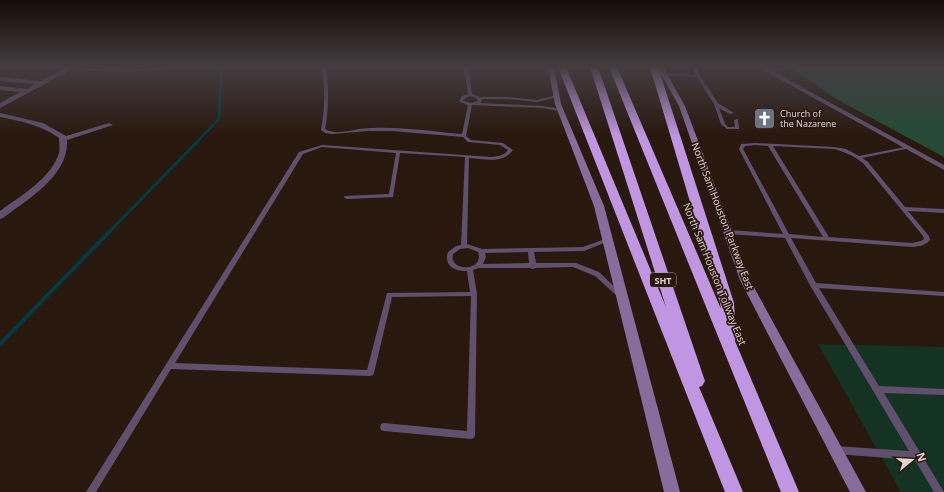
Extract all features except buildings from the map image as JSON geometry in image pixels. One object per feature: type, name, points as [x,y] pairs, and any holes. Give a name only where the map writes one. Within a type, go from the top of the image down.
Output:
[{"type":"highway","points":[[571,90],[734,492]]},
{"type":"highway","name":"SHT","points":[[601,90],[667,294],[734,492]]},
{"type":"highway","name":"North Sam Houston Tollway East","points":[[623,90],[790,492]]},
{"type":"highway","points":[[665,90],[727,303],[729,347]]},
{"type":"main road","points":[[555,90],[560,110],[599,206],[672,492]]},
{"type":"main road","name":"North Sam Houston Parkway East","points":[[671,90],[682,106],[745,280],[858,492]]},
{"type":"street","points":[[18,90],[28,91]]},
{"type":"street","points":[[803,90],[944,168]]},
{"type":"street","points":[[0,106],[28,91]]},
{"type":"street","points":[[0,116],[33,121],[52,128],[63,137],[63,151],[56,168],[37,186],[0,216]]},
{"type":"street","points":[[63,139],[109,125]]},
{"type":"lane","points":[[91,492],[301,153],[322,146],[467,156],[503,157],[511,152],[511,150],[501,144],[470,141],[464,136],[369,130],[332,133],[326,132],[323,130],[327,114],[327,90]]},
{"type":"lane","points":[[469,90],[470,96]]},
{"type":"lane","points":[[707,90],[716,104],[727,128],[737,128],[736,120]]},
{"type":"lane","points":[[556,96],[537,101],[507,98],[479,98],[470,96],[465,96],[461,100],[464,103],[470,104],[542,107],[560,110]]},
{"type":"lane","points":[[475,104],[480,101],[479,98]]},
{"type":"lane","points":[[464,136],[470,104]]},
{"type":"lane","points":[[716,104],[732,113]]},
{"type":"lane","points":[[728,232],[786,236],[912,245],[925,242],[927,240],[926,236],[866,162],[859,157],[839,149],[770,144],[747,144],[743,145],[741,149],[786,236],[813,285],[939,492]]},
{"type":"lane","points":[[770,144],[827,239]]},
{"type":"lane","points":[[859,157],[908,147]]},
{"type":"lane","points":[[347,197],[391,196],[398,152]]},
{"type":"lane","points":[[464,246],[467,156]]},
{"type":"lane","points":[[904,209],[944,211]]},
{"type":"lane","points":[[607,240],[584,249],[481,251],[473,247],[464,246],[454,250],[449,257],[450,261],[456,267],[470,269],[478,266],[533,267],[574,265],[597,274],[622,296]]},
{"type":"lane","points":[[531,250],[533,267]]},
{"type":"lane","points":[[478,266],[483,261],[483,254],[481,251]]},
{"type":"lane","points":[[384,427],[471,435],[474,294],[470,269]]},
{"type":"lane","points":[[813,285],[944,294]]},
{"type":"lane","points":[[169,366],[370,373],[389,294],[474,294]]},
{"type":"lane","points":[[877,390],[944,392]]},
{"type":"lane","points":[[835,450],[917,456]]},
{"type":"green space","points":[[823,90],[944,90],[944,157],[838,100]]},
{"type":"green space","points":[[818,344],[944,347],[944,492],[901,492]]},
{"type":"waterway","points":[[198,141],[219,119],[220,90]]},
{"type":"waterway","points":[[109,232],[199,140]]},
{"type":"waterway","points":[[0,344],[110,231]]},
{"type":"place","name":"Church of the Nazarene","points":[[764,118]]}]
